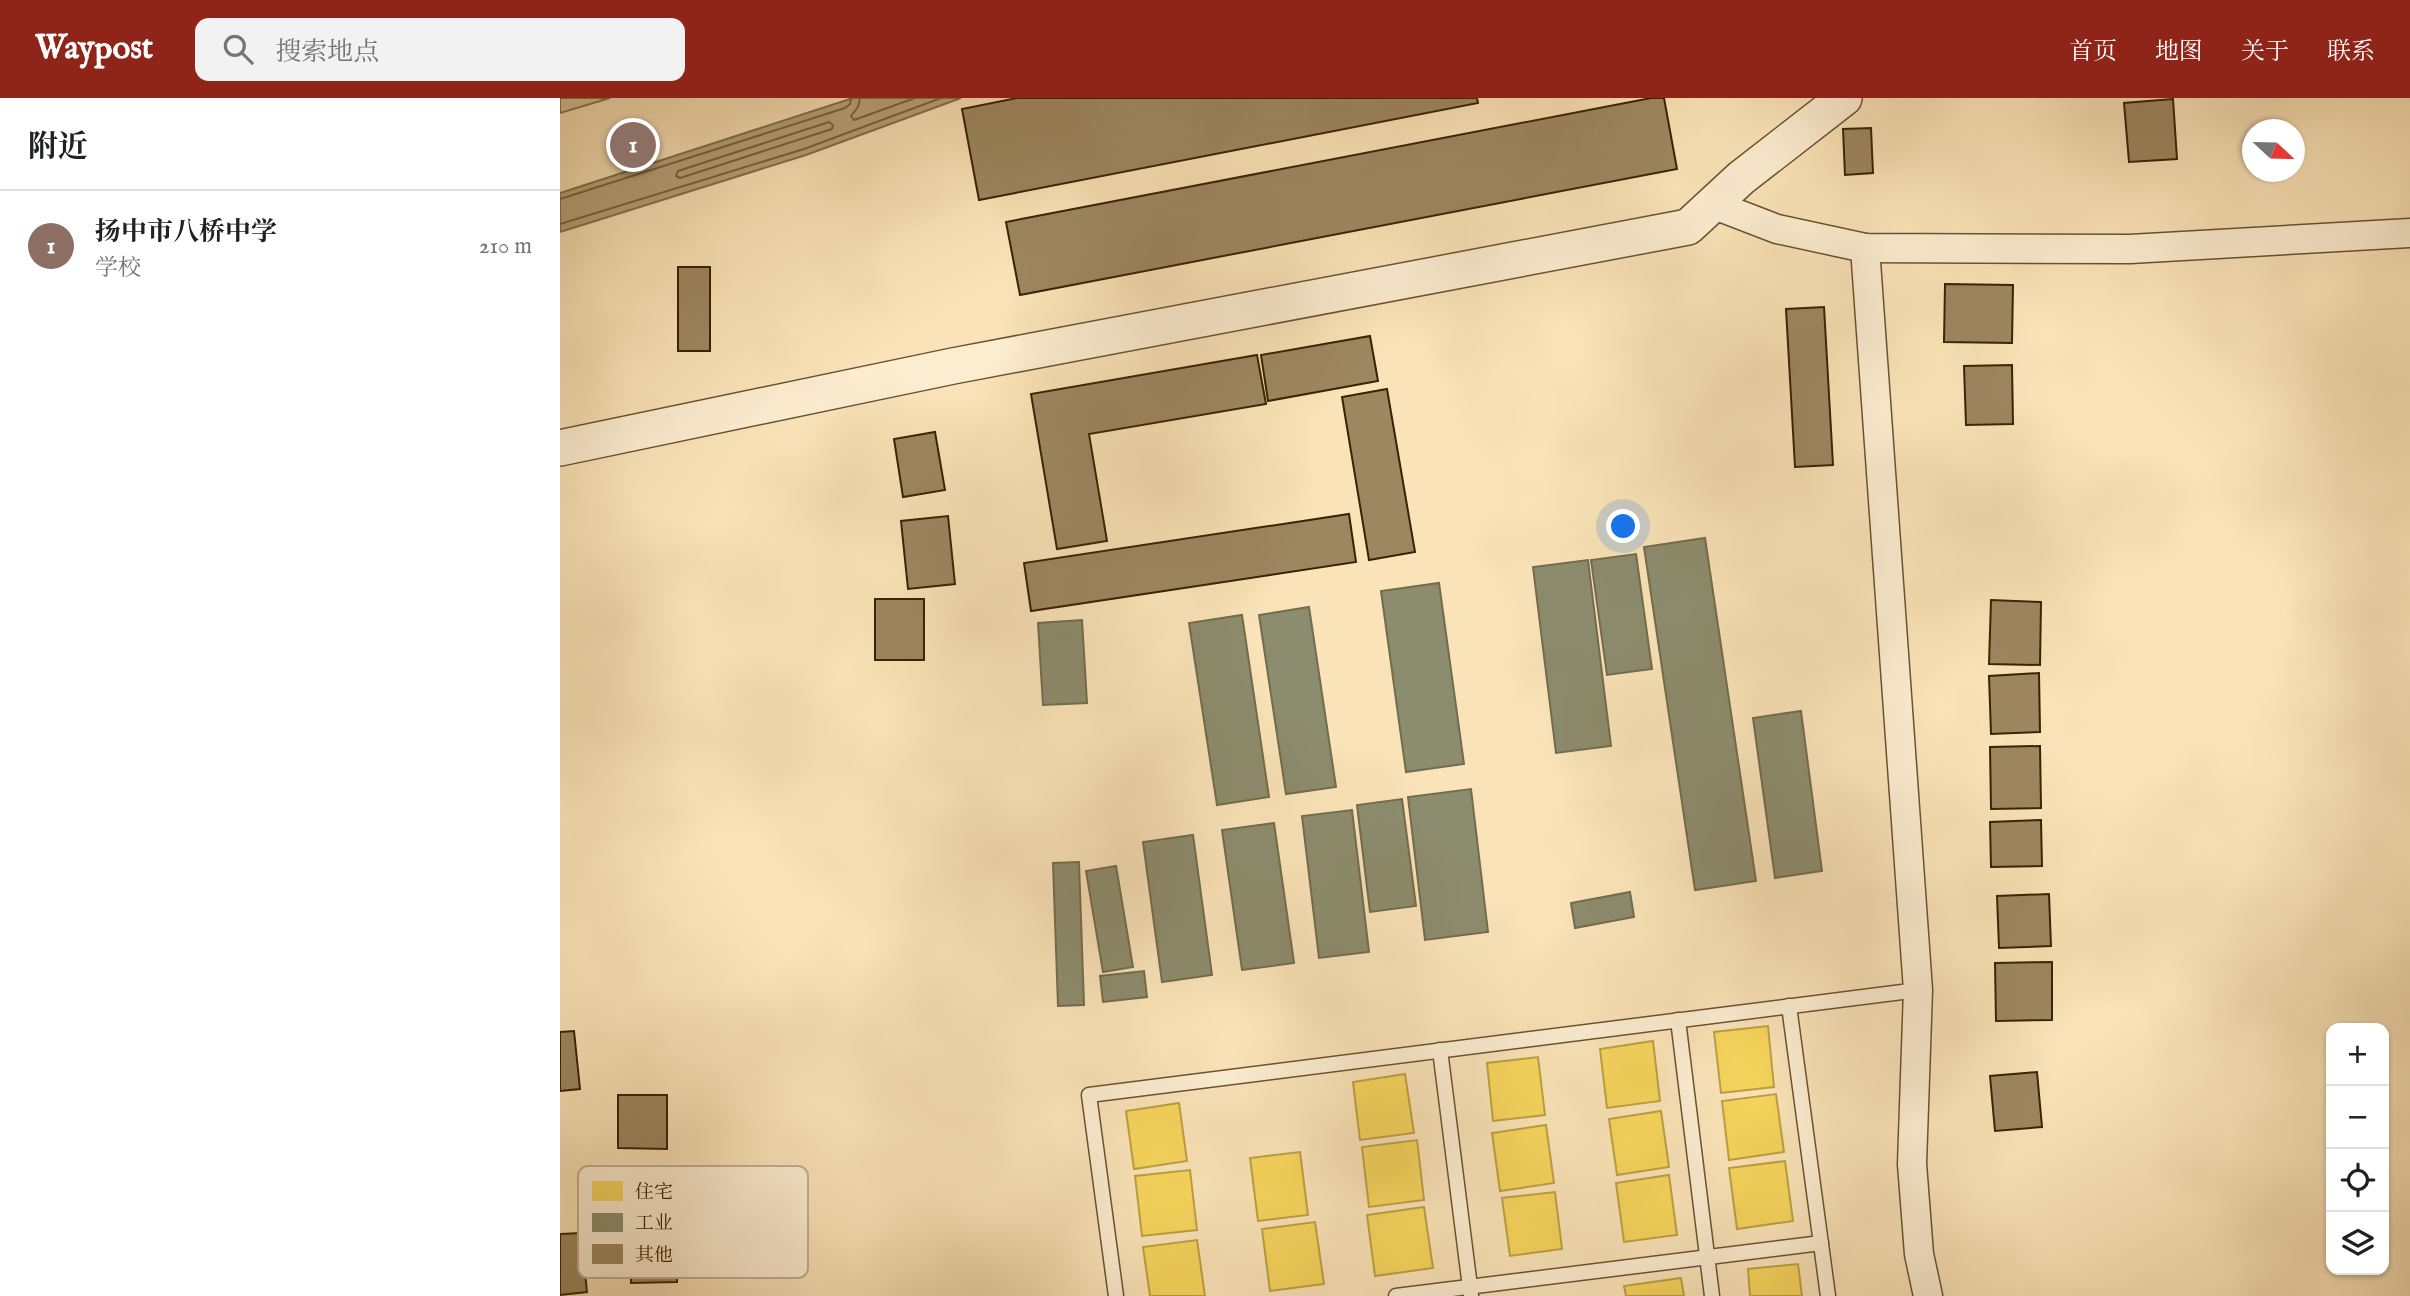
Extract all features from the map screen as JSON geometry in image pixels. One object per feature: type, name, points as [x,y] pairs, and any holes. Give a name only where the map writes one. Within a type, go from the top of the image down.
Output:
[{"type":"street","points":[[560,448],[953,366],[1688,227],[1741,178],[1844,98]]},
{"type":"street","points":[[1712,204],[1777,229],[1864,248],[2130,249],[2410,233]]},
{"type":"street","points":[[1864,248],[1917,989],[1912,1164],[1919,1254],[1928,1296]]},
{"type":"lane","points":[[1116,1296],[1089,1095],[1917,989]]},
{"type":"lane","points":[[1789,1006],[1828,1296]]},
{"type":"lane","points":[[1678,1020],[1712,1296]]},
{"type":"lane","points":[[1440,1050],[1470,1292]]},
{"type":"lane","points":[[1396,1296],[1470,1292],[1821,1243]]},
{"type":"shaded area","points":[[560,98],[610,98],[560,113]]},
{"type":"water","points":[[853,98],[961,98],[806,155],[560,232],[560,193]]},
{"type":"building: 住宅","points":[[1768,1026],[1774,1087],[1721,1093],[1714,1032]]},
{"type":"building: 住宅","points":[[1653,1041],[1660,1101],[1607,1108],[1600,1049]]},
{"type":"building: 住宅","points":[[1538,1057],[1545,1115],[1493,1121],[1487,1063]]},
{"type":"building: 住宅","points":[[1405,1074],[1414,1133],[1360,1140],[1353,1082]]},
{"type":"building: 住宅","points":[[1776,1094],[1784,1152],[1729,1160],[1722,1101]]},
{"type":"building: 住宅","points":[[1179,1103],[1187,1161],[1134,1169],[1126,1111]]},
{"type":"building: 住宅","points":[[1661,1111],[1669,1167],[1617,1175],[1609,1119]]},
{"type":"building: 住宅","points":[[1546,1125],[1554,1183],[1500,1191],[1492,1133]]},
{"type":"building: 住宅","points":[[1417,1140],[1424,1200],[1369,1207],[1362,1147]]},
{"type":"building: 住宅","points":[[1300,1152],[1308,1215],[1258,1221],[1250,1158]]},
{"type":"building: 住宅","points":[[1785,1161],[1793,1221],[1737,1229],[1729,1168]]},
{"type":"building: 住宅","points":[[1190,1170],[1197,1230],[1142,1236],[1135,1176]]},
{"type":"building: 住宅","points":[[1669,1175],[1677,1235],[1624,1242],[1616,1183]]},
{"type":"building: 住宅","points":[[1555,1192],[1562,1249],[1510,1256],[1502,1198]]},
{"type":"building: 住宅","points":[[1424,1207],[1433,1268],[1375,1276],[1367,1215]]},
{"type":"building: 住宅","points":[[1315,1222],[1324,1284],[1270,1291],[1262,1229]]},
{"type":"building: 住宅","points":[[1197,1240],[1205,1296],[1150,1296],[1143,1247]]},
{"type":"building: 住宅","points":[[1798,1264],[1802,1296],[1750,1296],[1748,1269]]},
{"type":"building: 住宅","points":[[1681,1278],[1684,1296],[1626,1296],[1624,1286]]},
{"type":"building: 工业","points":[[1705,538],[1756,881],[1695,890],[1644,547]]},
{"type":"building: 工业","points":[[1636,554],[1652,669],[1607,675],[1591,560]]},
{"type":"building: 工业","points":[[1588,560],[1611,746],[1556,753],[1533,567]]},
{"type":"building: 工业","points":[[1439,583],[1464,764],[1406,772],[1381,591]]},
{"type":"building: 工业","points":[[1309,607],[1336,787],[1286,794],[1259,615]]},
{"type":"building: 工业","points":[[1242,615],[1269,797],[1217,805],[1189,623]]},
{"type":"building: 工业","points":[[1082,620],[1087,703],[1043,705],[1038,623]]},
{"type":"building: 工业","points":[[1801,711],[1822,871],[1775,878],[1753,718]]},
{"type":"building: 工业","points":[[1471,789],[1488,932],[1425,940],[1408,797]]},
{"type":"building: 工业","points":[[1402,799],[1416,906],[1370,912],[1357,805]]},
{"type":"building: 工业","points":[[1352,810],[1369,952],[1319,958],[1302,816]]},
{"type":"building: 工业","points":[[1274,823],[1294,963],[1242,970],[1222,830]]},
{"type":"building: 工业","points":[[1193,835],[1212,975],[1162,982],[1143,842]]},
{"type":"building: 工业","points":[[1079,862],[1084,1005],[1058,1006],[1053,863]]},
{"type":"building: 工业","points":[[1116,866],[1133,967],[1103,972],[1086,871]]},
{"type":"building: 工业","points":[[1630,892],[1634,917],[1575,928],[1571,903]]},
{"type":"building: 工业","points":[[1144,971],[1147,997],[1103,1002],[1100,976]]},
{"type":"building: 其他","points":[[1017,98],[1477,98],[1478,103],[979,200],[962,109]]},
{"type":"building: 其他","points":[[1651,98],[1664,98],[1677,169],[1020,295],[1006,222]]},
{"type":"building: 其他","points":[[2173,99],[2177,159],[2129,162],[2124,103]]},
{"type":"building: 其他","points":[[1871,128],[1873,173],[1845,175],[1843,129]]},
{"type":"building: 其他","points":[[678,267],[710,267],[710,351],[678,351]]},
{"type":"building: 其他","points":[[1945,284],[2013,285],[2012,343],[1944,342]]},
{"type":"building: 其他","points":[[1824,307],[1833,465],[1795,467],[1786,309]]},
{"type":"building: 其他","points":[[1370,336],[1378,381],[1268,401],[1261,355]]},
{"type":"building: 其他","points":[[1257,355],[1266,404],[1089,434],[1107,541],[1057,549],[1031,394]]},
{"type":"building: 其他","points":[[2012,365],[2013,424],[1966,425],[1964,366]]},
{"type":"building: 其他","points":[[1387,389],[1415,552],[1369,560],[1342,397]]},
{"type":"building: 其他","points":[[935,432],[945,490],[903,497],[894,439]]},
{"type":"building: 其他","points":[[1349,514],[1356,562],[1031,611],[1024,563]]},
{"type":"building: 其他","points":[[948,516],[955,584],[908,589],[901,521]]},
{"type":"building: 其他","points":[[875,599],[924,599],[924,660],[875,660]]},
{"type":"building: 其他","points":[[1991,600],[2041,602],[2040,665],[1989,664]]},
{"type":"building: 其他","points":[[2039,673],[2040,732],[1991,734],[1989,676]]},
{"type":"building: 其他","points":[[2040,746],[2041,808],[1991,809],[1990,747]]},
{"type":"building: 其他","points":[[2041,820],[2042,866],[1991,867],[1990,822]]},
{"type":"building: 其他","points":[[2049,894],[2051,946],[1999,948],[1997,896]]},
{"type":"building: 其他","points":[[2052,962],[2052,1020],[1996,1021],[1995,963]]},
{"type":"building: 其他","points":[[574,1031],[580,1089],[560,1091],[560,1032]]},
{"type":"building: 其他","points":[[2037,1072],[2042,1127],[1995,1131],[1990,1076]]},
{"type":"building: 其他","points":[[618,1095],[667,1095],[667,1149],[618,1148]]},
{"type":"building: 其他","points":[[578,1233],[578,1278],[586,1278],[587,1292],[560,1295],[560,1234]]},
{"type":"building: 其他","points":[[631,1278],[677,1278],[677,1282],[631,1283]]},
{"type":"place","name":"扬中市八桥中学","points":[[633,145]]}]
